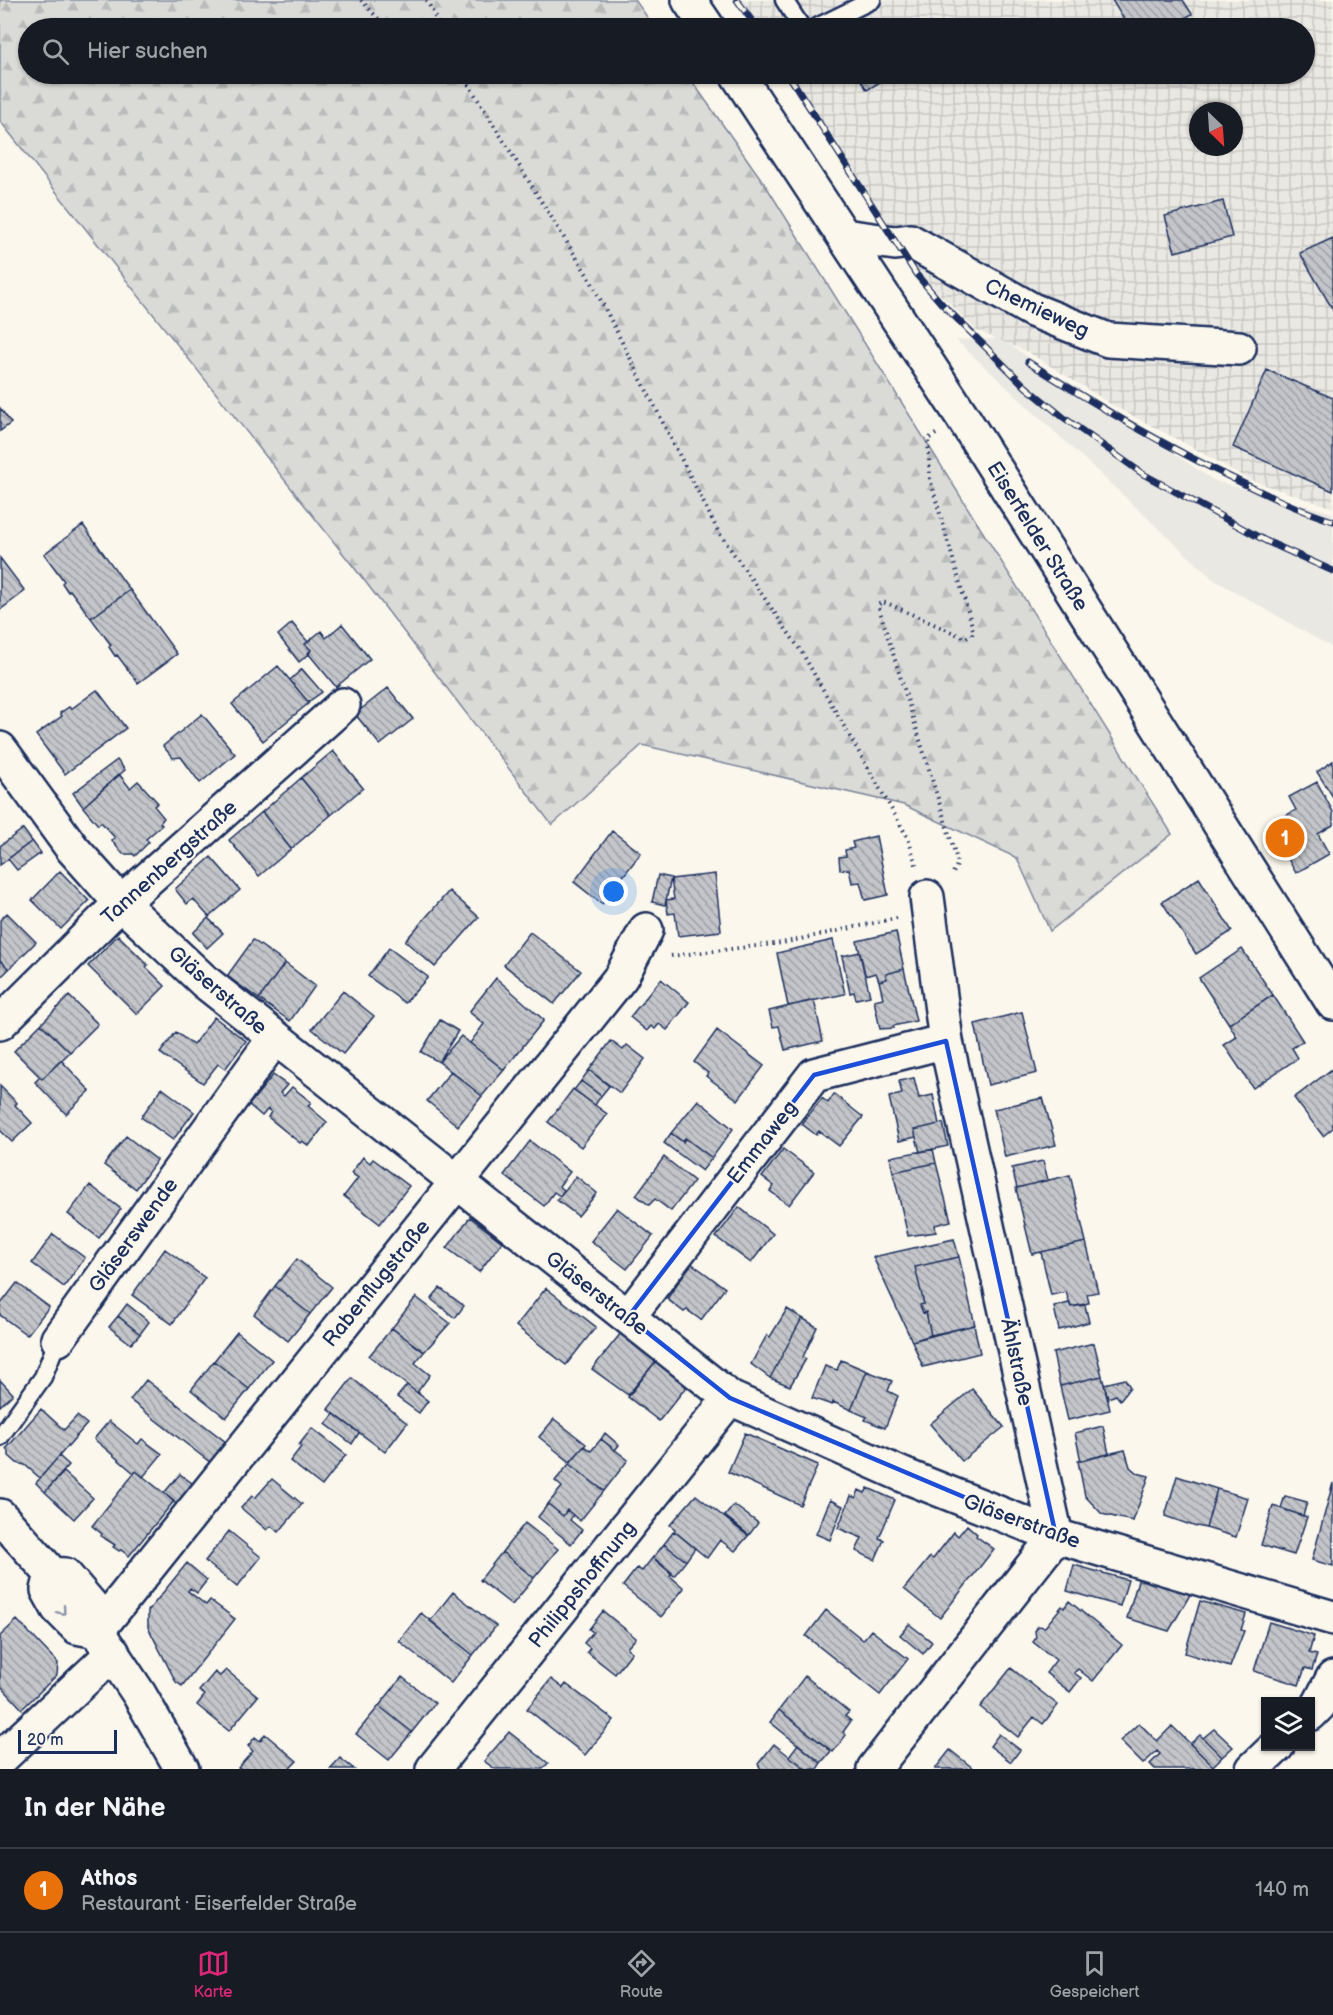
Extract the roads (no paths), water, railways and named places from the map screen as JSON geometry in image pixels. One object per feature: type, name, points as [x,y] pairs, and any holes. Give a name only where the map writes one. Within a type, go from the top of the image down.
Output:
[{"type":"street","points":[[689,0],[701,18]]},
{"type":"street","name":"Eiserfelder Straße","points":[[745,84],[962,416],[1333,1003]]},
{"type":"street","name":"Chemieweg","points":[[844,236],[895,243],[910,241],[1032,310],[1108,340],[1239,348]]},
{"type":"street","name":"Tannenbergstraße","points":[[0,1023],[121,903],[343,705]]},
{"type":"street","name":"Gläserstraße","points":[[0,749],[72,848],[121,903],[204,981],[274,1039],[730,1398],[903,1475],[1056,1536],[1333,1618]]},
{"type":"street","name":"Ählstraße","points":[[927,897],[946,1041],[1056,1536]]},
{"type":"street","name":"Rabenflugstraße","points":[[0,1759],[105,1642],[456,1183],[621,977],[645,930]]},
{"type":"street","name":"Gläserswende","points":[[58,1339],[274,1039]]},
{"type":"street","name":"Emmaweg","points":[[628,1317],[813,1075],[946,1041]]},
{"type":"street","name":"Philippshoffnung","points":[[433,1769],[730,1398]]},
{"type":"street","points":[[0,1516],[52,1574],[65,1575],[94,1609],[105,1642],[182,1769]]},
{"type":"street","points":[[874,1769],[1056,1536]]},
{"type":"street","points":[[1315,1710],[1333,1678]]},
{"type":"street","points":[[1253,1769],[1272,1751]]},
{"type":"lane","points":[[784,0],[796,18]]},
{"type":"lane","points":[[835,18],[872,0]]},
{"type":"lane","name":"Gläserswende","points":[[0,1437],[43,1377],[58,1339]]},
{"type":"railway","points":[[737,0],[750,18]]},
{"type":"railway","points":[[794,84],[916,274],[941,303],[1026,387],[1063,417],[1143,474],[1266,541],[1333,571]]},
{"type":"railway","points":[[1028,362],[1179,451],[1269,496],[1333,521]]},
{"type":"place","name":"Athos","points":[[1285,838]]}]
